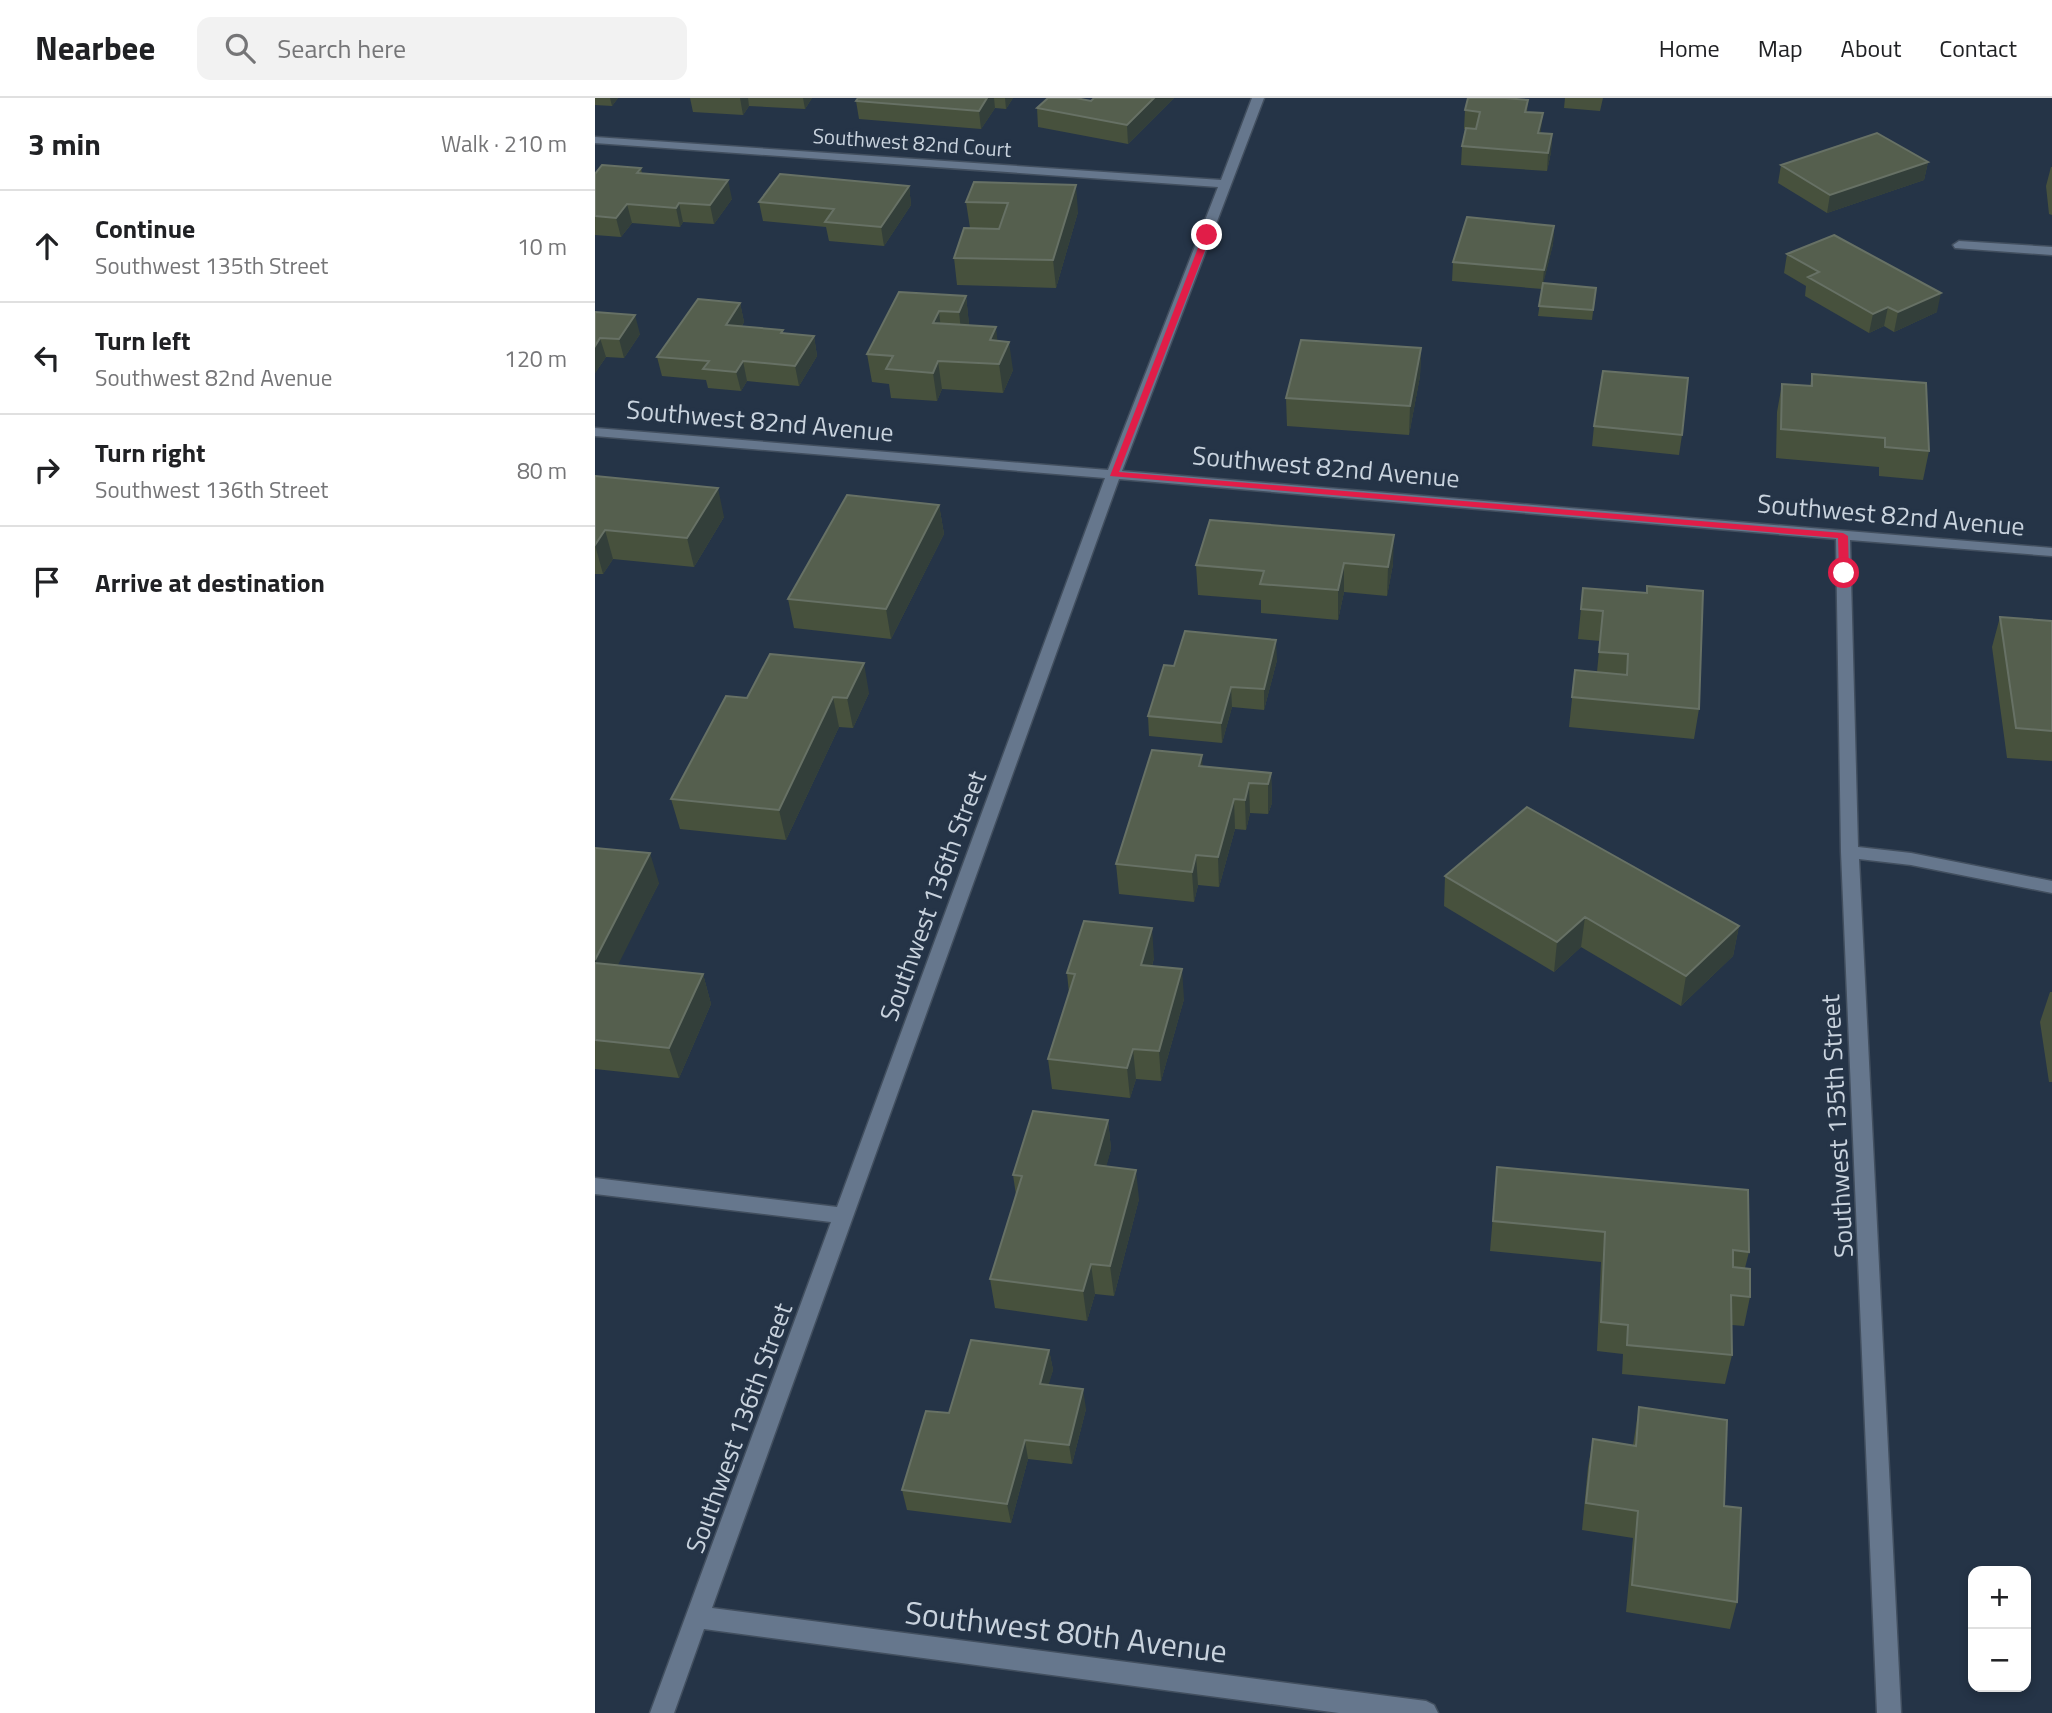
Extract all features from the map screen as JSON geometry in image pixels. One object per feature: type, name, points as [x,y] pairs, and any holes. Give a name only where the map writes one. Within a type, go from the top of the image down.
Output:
[{"type":"street","name":"Southwest 136th Street","points":[[662,1713],[1114,474],[1258,98]]},
{"type":"street","name":"Southwest 82nd Court","points":[[595,141],[1226,184]]},
{"type":"street","points":[[1959,244],[2052,251]]},
{"type":"street","name":"Southwest 82nd Avenue","points":[[595,432],[2052,552]]},
{"type":"street","name":"Southwest 135th Street","points":[[1843,536],[1850,852],[1889,1713]]},
{"type":"street","points":[[1850,852],[1925,862],[2052,887]]},
{"type":"street","points":[[595,1186],[845,1216]]},
{"type":"street","name":"Southwest 80th Avenue","points":[[697,1617],[1426,1713]]},
{"type":"building","points":[[858,98],[987,98],[979,111],[856,101]]},
{"type":"building","points":[[1048,98],[1091,101],[1094,98],[1154,98],[1127,125],[1037,108]]},
{"type":"building","points":[[1468,98],[1528,100],[1525,112],[1543,113],[1538,133],[1552,134],[1548,153],[1462,146],[1466,128],[1476,129],[1480,112],[1465,110]]},
{"type":"building","points":[[1877,133],[1928,162],[1830,195],[1781,165]]},
{"type":"building","points":[[602,165],[641,168],[637,173],[728,180],[710,205],[679,203],[676,208],[627,204],[616,218],[595,216],[595,174]]},
{"type":"building","points":[[780,174],[909,186],[881,227],[825,222],[834,209],[759,202]]},
{"type":"building","points":[[974,182],[1076,185],[1053,260],[954,258],[964,228],[999,229],[1008,203],[966,202]]},
{"type":"building","points":[[1467,217],[1554,226],[1544,270],[1453,262]]},
{"type":"building","points":[[1834,235],[1941,293],[1898,312],[1888,307],[1873,314],[1808,277],[1819,272],[1787,254]]},
{"type":"building","points":[[1543,283],[1596,288],[1593,310],[1539,306]]},
{"type":"building","points":[[899,292],[966,296],[959,312],[939,311],[933,323],[996,327],[990,340],[1009,342],[999,364],[938,361],[933,373],[886,369],[893,356],[867,354]]},
{"type":"building","points":[[698,299],[740,303],[726,325],[783,330],[781,333],[814,336],[795,366],[743,361],[736,372],[703,369],[709,361],[657,357]]},
{"type":"building","points":[[595,312],[635,315],[619,339],[600,338],[595,346]]},
{"type":"building","points":[[1301,340],[1421,348],[1410,406],[1286,398]]},
{"type":"building","points":[[1603,371],[1688,378],[1682,435],[1594,426]]},
{"type":"building","points":[[1812,374],[1926,383],[1929,451],[1885,447],[1885,438],[1781,429],[1782,384],[1812,386]]},
{"type":"building","points":[[595,476],[718,488],[687,538],[605,530],[595,545]]},
{"type":"building","points":[[847,495],[939,505],[886,609],[788,599]]},
{"type":"building","points":[[1210,520],[1394,535],[1388,567],[1344,563],[1338,590],[1260,584],[1264,571],[1196,565]]},
{"type":"building","points":[[1647,586],[1703,591],[1699,709],[1572,697],[1575,670],[1627,675],[1628,654],[1599,652],[1603,611],[1581,609],[1583,588],[1647,593]]},
{"type":"building","points":[[2000,617],[2052,621],[2052,731],[2016,728]]},
{"type":"building","points":[[1185,631],[1276,640],[1264,689],[1231,687],[1221,723],[1148,716],[1164,665],[1174,666]]},
{"type":"building","points":[[770,654],[864,663],[847,698],[833,697],[779,810],[671,799],[726,696],[747,698]]},
{"type":"building","points":[[1152,750],[1202,755],[1199,766],[1271,773],[1268,784],[1249,783],[1245,800],[1234,799],[1218,857],[1196,855],[1192,872],[1116,864]]},
{"type":"building","points":[[1527,807],[1739,926],[1686,976],[1585,917],[1557,942],[1445,876]]},
{"type":"building","points":[[595,848],[650,853],[595,960]]},
{"type":"building","points":[[1084,921],[1152,928],[1141,965],[1182,969],[1159,1051],[1133,1049],[1127,1068],[1048,1059],[1075,974],[1067,973]]},
{"type":"building","points":[[595,963],[703,974],[669,1048],[595,1040]]},
{"type":"building","points":[[1033,1111],[1108,1120],[1095,1165],[1136,1170],[1110,1266],[1091,1264],[1083,1291],[990,1279],[1022,1176],[1013,1175]]},
{"type":"building","points":[[1497,1167],[1748,1190],[1749,1252],[1733,1250],[1733,1267],[1750,1269],[1750,1297],[1731,1295],[1732,1355],[1627,1345],[1628,1325],[1601,1322],[1605,1232],[1493,1221]]},
{"type":"building","points":[[971,1340],[1049,1350],[1040,1384],[1083,1389],[1069,1445],[1025,1440],[1007,1504],[902,1490],[926,1411],[949,1413]]},
{"type":"building","points":[[1639,1407],[1727,1420],[1724,1506],[1741,1508],[1737,1602],[1632,1585],[1638,1511],[1586,1503],[1593,1439],[1636,1446]]},
{"type":"route","points":[[1207,235],[1114,474],[1843,536],[1844,573]]}]
